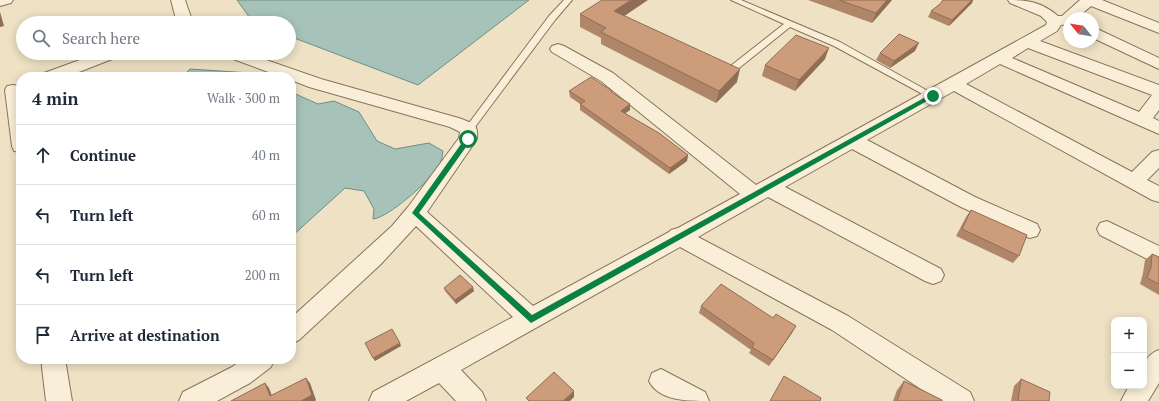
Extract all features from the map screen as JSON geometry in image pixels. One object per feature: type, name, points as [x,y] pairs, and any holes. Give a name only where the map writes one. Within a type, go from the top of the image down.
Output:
[{"type":"street","points":[[0,2],[6,0]]},
{"type":"street","points":[[178,0],[183,16]]},
{"type":"street","points":[[1015,0],[1063,21]]},
{"type":"street","points":[[1074,12],[1089,0],[1159,28]]},
{"type":"street","points":[[382,401],[678,236],[853,141],[1063,21]]},
{"type":"street","points":[[1099,35],[1159,64]]},
{"type":"street","points":[[1027,42],[1159,91]]},
{"type":"street","points":[[558,49],[607,77],[760,191],[933,274]]},
{"type":"street","points":[[999,58],[1159,128]]},
{"type":"street","points":[[63,72],[95,60]]},
{"type":"street","points":[[251,60],[284,72]]},
{"type":"street","points":[[296,76],[456,123],[469,130],[468,139],[416,213],[373,258],[296,328]]},
{"type":"street","points":[[954,84],[1159,195]]},
{"type":"street","points":[[11,90],[16,118]]},
{"type":"street","points":[[1142,120],[1159,98]]},
{"type":"street","points":[[853,141],[968,202],[1030,230]]},
{"type":"street","points":[[1134,182],[1159,157]]},
{"type":"street","points":[[416,213],[531,319]]},
{"type":"street","points":[[1107,229],[1159,256]]},
{"type":"street","points":[[678,236],[840,322],[961,401]]},
{"type":"street","points":[[1147,385],[1159,362]]},
{"type":"street","points":[[54,364],[59,401]]},
{"type":"street","points":[[192,401],[241,375],[255,364]]},
{"type":"street","points":[[442,368],[473,401]]},
{"type":"street","points":[[661,381],[696,401]]},
{"type":"lane","points":[[469,130],[552,18],[568,0]]},
{"type":"lane","points":[[735,0],[837,44],[933,96]]},
{"type":"lane","points":[[731,70],[790,23]]},
{"type":"water","points":[[237,0],[529,0],[418,85],[296,39],[296,16],[248,16]]},
{"type":"water","points":[[190,69],[235,72],[187,72]]},
{"type":"water","points":[[296,94],[318,104],[334,101],[359,112],[377,141],[395,149],[429,143],[443,151],[440,164],[419,189],[380,217],[373,219],[374,209],[364,191],[345,188],[296,232]]},
{"type":"building","points":[[602,0],[631,0],[614,11],[740,69],[719,91],[601,32],[606,28],[580,14]]},
{"type":"building","points":[[839,0],[887,0],[876,13]]},
{"type":"building","points":[[943,0],[972,0],[952,20],[931,11]]},
{"type":"building","points":[[899,34],[919,43],[894,61],[880,53]]},
{"type":"building","points":[[796,35],[829,48],[799,80],[765,65]]},
{"type":"building","points":[[591,77],[630,104],[621,111],[659,133],[688,155],[670,168],[580,104],[585,101],[569,91]]},
{"type":"building","points":[[971,210],[1027,235],[1019,256],[962,229]]},
{"type":"building","points":[[1152,254],[1159,257],[1159,284],[1147,278],[1151,267]]},
{"type":"building","points":[[460,275],[473,287],[455,300],[444,288]]},
{"type":"building","points":[[721,284],[773,318],[776,314],[796,326],[773,360],[752,347],[754,343],[701,306]]},
{"type":"building","points":[[392,329],[400,343],[373,358],[365,343]]},
{"type":"building","points":[[554,372],[574,391],[563,401],[529,401],[526,398]]},
{"type":"building","points":[[784,376],[821,398],[820,401],[770,401]]},
{"type":"building","points":[[306,378],[312,395],[301,401],[231,401],[265,383],[270,396]]},
{"type":"building","points":[[1021,379],[1050,392],[1049,401],[1018,401]]},
{"type":"building","points":[[904,381],[942,400],[942,401],[897,401]]},
{"type":"route","points":[[468,139],[416,213],[531,319],[678,236],[933,96]]}]
